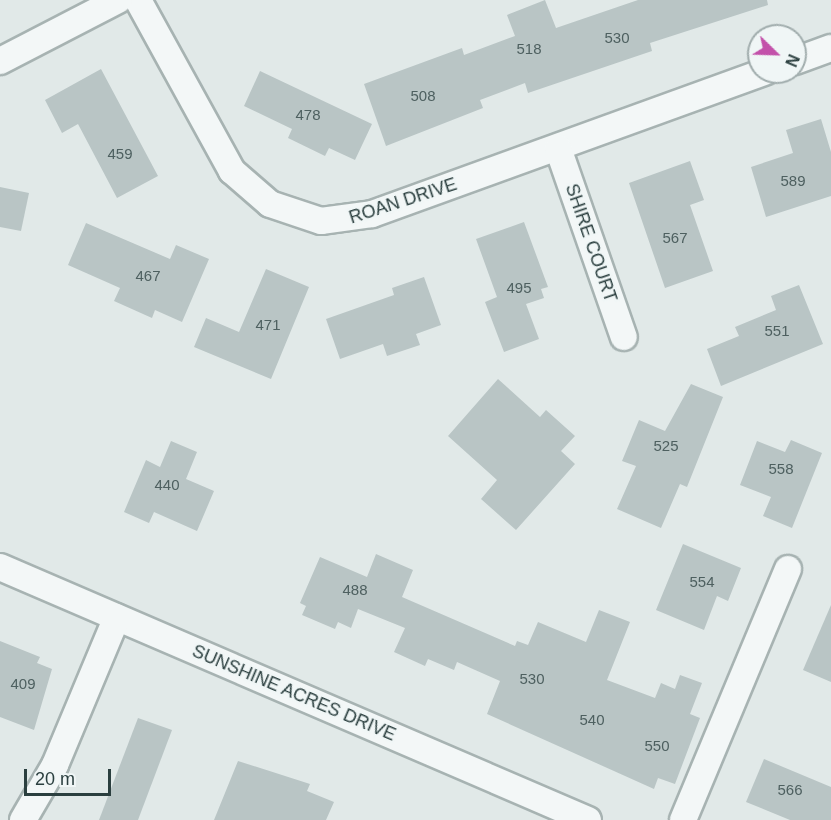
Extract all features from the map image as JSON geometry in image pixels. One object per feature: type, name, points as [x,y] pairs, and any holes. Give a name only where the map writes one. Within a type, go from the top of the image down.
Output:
[{"type":"street","points":[[0,61],[118,0]]},
{"type":"street","name":"ROAN DRIVE","points":[[138,0],[222,158],[244,183],[287,212],[321,221],[356,219],[747,79]]},
{"type":"street","points":[[807,57],[831,48]]},
{"type":"street","name":"SHIRE COURT","points":[[558,148],[624,337]]},
{"type":"street","name":"SUNSHINE ACRES DRIVE","points":[[0,567],[588,820]]},
{"type":"street","points":[[683,820],[788,569]]},
{"type":"street","points":[[22,820],[58,757],[117,617]]},
{"type":"building","points":[[545,0],[556,28],[638,0],[767,0],[768,5],[650,43],[652,51],[528,93],[525,83],[480,100],[483,108],[386,146],[364,84],[462,48],[464,55],[515,36],[507,15]]},
{"type":"building","points":[[101,69],[158,176],[117,198],[78,124],[62,133],[45,100]]},
{"type":"building","points":[[260,71],[372,124],[355,160],[329,148],[325,156],[288,138],[292,129],[244,106]]},
{"type":"building","points":[[821,119],[831,152],[831,196],[766,217],[751,167],[793,153],[786,130]]},
{"type":"building","points":[[690,161],[704,200],[690,205],[713,271],[665,288],[629,183]]},
{"type":"building","points":[[0,187],[29,193],[21,231],[0,227]]},
{"type":"building","points":[[524,222],[548,287],[541,289],[544,298],[526,304],[539,339],[504,352],[485,302],[497,297],[476,239]]},
{"type":"building","points":[[86,223],[170,259],[176,245],[209,259],[182,322],[155,310],[152,318],[114,301],[120,288],[68,265]]},
{"type":"building","points":[[266,269],[309,287],[271,379],[194,347],[206,318],[239,332]]},
{"type":"building","points":[[424,277],[441,325],[416,334],[420,345],[387,356],[383,344],[340,359],[326,319],[394,295],[392,288]]},
{"type":"building","points":[[799,285],[823,344],[721,386],[707,349],[739,336],[735,327],[776,310],[771,296]]},
{"type":"building","points":[[498,379],[540,417],[546,410],[575,436],[561,451],[575,464],[516,530],[481,499],[497,480],[448,436]]},
{"type":"building","points":[[691,384],[723,397],[687,487],[680,484],[661,528],[617,509],[636,466],[622,461],[639,420],[665,431]]},
{"type":"building","points":[[791,440],[822,453],[792,528],[763,516],[771,497],[740,485],[757,441],[785,452]]},
{"type":"building","points":[[171,441],[197,452],[186,479],[214,491],[197,531],[154,512],[149,523],[124,512],[146,460],[160,467]]},
{"type":"building","points":[[683,544],[741,568],[728,601],[717,596],[704,630],[656,610]]},
{"type":"building","points":[[376,554],[413,570],[402,597],[515,646],[517,641],[528,645],[538,622],[586,642],[599,610],[630,622],[607,680],[655,698],[661,683],[675,689],[680,675],[702,683],[690,714],[700,718],[675,784],[658,778],[654,789],[487,714],[500,681],[457,662],[454,670],[428,659],[425,666],[394,652],[405,628],[358,609],[351,628],[338,622],[335,629],[302,615],[306,606],[300,603],[320,557],[367,577]]},
{"type":"building","points":[[831,605],[831,682],[803,670]]},
{"type":"building","points":[[0,641],[40,657],[37,663],[52,669],[34,730],[0,717]]},
{"type":"building","points":[[138,718],[172,730],[138,820],[99,820]]},
{"type":"building","points":[[764,759],[831,787],[831,820],[790,820],[746,802]]},
{"type":"building","points":[[238,761],[310,784],[307,791],[334,802],[326,820],[214,820]]}]
